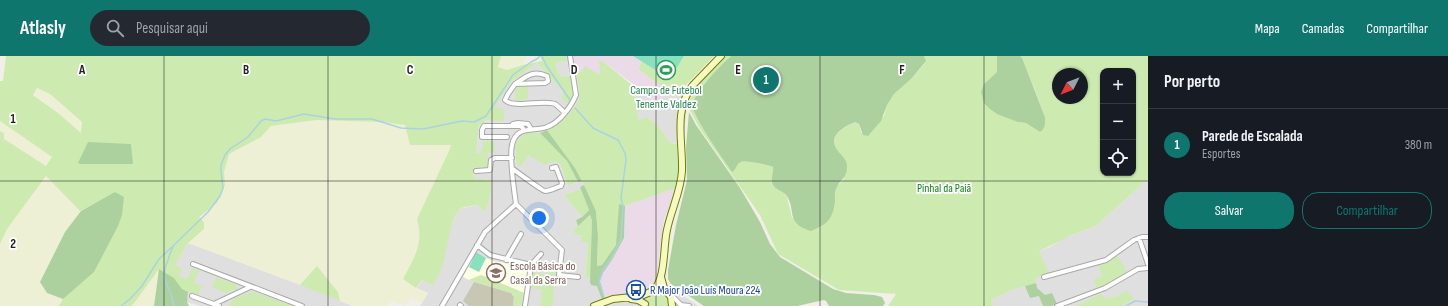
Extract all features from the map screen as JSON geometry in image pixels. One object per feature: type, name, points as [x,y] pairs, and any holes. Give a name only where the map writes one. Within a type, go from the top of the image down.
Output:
[{"type":"street","points":[[570,56],[576,96],[574,101],[565,113],[553,124],[542,129],[524,130],[513,140],[512,169],[516,204],[562,250],[559,275],[578,277]]},
{"type":"street","points":[[623,298],[638,300],[645,305],[646,297],[658,286],[661,276],[667,230],[682,171],[680,124],[684,103],[689,90],[721,56]]},
{"type":"street","points":[[515,84],[545,84],[548,81],[547,76],[540,72],[530,74],[515,84],[505,100],[507,103],[554,104],[565,113]]},
{"type":"street","points":[[506,125],[518,123],[528,124],[531,130]]},
{"type":"street","points":[[507,137],[482,137],[482,130],[484,126],[506,125],[521,126],[524,130]]},
{"type":"street","points":[[476,171],[490,170],[491,160],[495,158],[512,158]]},
{"type":"street","points":[[512,169],[542,190],[546,191],[561,186],[562,183],[556,168],[552,168]]},
{"type":"street","points":[[442,306],[477,245],[490,226],[516,204]]},
{"type":"street","points":[[506,260],[521,234]]},
{"type":"street","points":[[1044,277],[1106,260],[1139,238],[1148,237]]},
{"type":"street","points":[[1139,238],[1148,264]]},
{"type":"street","points":[[477,245],[490,255],[531,265]]},
{"type":"street","points":[[525,306],[531,265],[541,254]]},
{"type":"street","points":[[193,264],[302,306]]},
{"type":"street","points":[[1057,306],[1105,288],[1138,269],[1148,268]]},
{"type":"street","points":[[661,276],[663,286],[679,305],[689,306]]},
{"type":"street","points":[[192,296],[215,305],[250,287]]},
{"type":"street","points":[[594,306],[608,300],[641,296],[651,292],[663,291],[669,294],[672,300],[672,306]]},
{"type":"shaded area","points":[[501,56],[527,56],[523,65],[507,70],[498,67]]},
{"type":"shaded area","points":[[566,56],[633,56],[642,61],[638,69],[658,84],[667,87],[659,104],[603,61],[600,75],[581,72],[570,75]]},
{"type":"shaded area","points":[[567,61],[570,74],[576,73],[579,98],[577,104],[558,124],[540,133],[532,132],[516,150],[515,161],[521,167],[529,155],[554,161],[560,164],[568,186],[582,181],[584,185],[580,187],[581,189],[564,195],[582,217],[576,220],[578,226],[573,230],[582,235],[588,243],[585,277],[591,279],[590,282],[597,286],[602,300],[657,274],[658,268],[666,266],[665,282],[671,288],[699,306],[607,306],[607,304],[603,306],[420,306],[428,293],[416,288],[441,254],[457,212],[462,208],[478,205],[473,170],[479,125],[510,83],[537,63],[563,92],[570,75],[561,77],[556,67],[557,62]]},
{"type":"shaded area","points":[[667,87],[690,100],[687,105],[683,144],[670,143],[660,128],[639,120],[634,98],[639,91],[659,104]]},
{"type":"shaded area","points":[[37,88],[50,94],[82,122],[261,137],[271,126],[317,120],[382,122],[405,125],[476,153],[473,170],[474,178],[492,180],[489,203],[484,212],[478,205],[462,208],[457,212],[441,254],[417,288],[428,293],[422,303],[410,298],[405,306],[391,301],[388,306],[353,306],[340,301],[338,292],[317,266],[300,285],[188,243],[172,269],[179,306],[0,306],[0,244],[7,229],[4,133],[0,131],[0,121],[53,157],[58,113],[33,94]]},
{"type":"shaded area","points":[[485,120],[491,120],[491,122],[507,121],[508,140],[477,142],[479,125],[485,122]]},
{"type":"shaded area","points":[[1148,179],[1148,306],[993,306],[991,300],[1012,290],[1036,283],[1034,278],[1038,251],[1050,247],[1069,236],[1096,226]]},
{"type":"shaded area","points":[[676,188],[664,220],[657,274],[654,282],[648,286],[605,298],[600,281],[603,273],[624,238],[625,206]]},
{"type":"shaded area","points":[[188,243],[312,289],[353,306],[201,306],[187,302],[172,269]]},
{"type":"shaded area","name":"Escola Básica do Casal da Serra","points":[[476,252],[494,261],[526,267],[528,271],[524,293],[481,275],[469,280],[463,277]]},
{"type":"shaded area","points":[[474,282],[511,293],[514,297],[513,306],[469,306],[463,301]]},
{"type":"green space","points":[[6,56],[501,56],[498,67],[507,70],[542,61],[540,56],[566,56],[567,61],[557,62],[556,67],[561,77],[570,75],[573,94],[568,104],[562,98],[563,92],[537,63],[510,83],[495,107],[504,109],[504,121],[485,120],[485,122],[479,125],[476,153],[481,153],[483,141],[494,140],[495,152],[488,153],[488,166],[473,168],[474,178],[492,180],[489,203],[484,212],[478,205],[464,207],[458,211],[455,216],[448,240],[441,270],[433,285],[422,280],[416,288],[403,279],[419,243],[419,228],[417,219],[451,145],[410,145],[405,125],[382,122],[317,120],[271,126],[261,137],[229,154],[224,172],[225,185],[217,203],[199,217],[204,222],[204,229],[188,243],[175,265],[182,269],[179,276],[187,279],[192,268],[199,271],[194,283],[202,286],[197,297],[182,289],[174,278],[159,269],[132,306],[59,306],[69,293],[115,193],[80,211],[46,176],[7,229],[0,244],[0,131],[4,133],[4,139],[46,166],[52,157],[0,121],[0,81],[3,81]],"holes":[[[37,88],[50,94],[82,122],[81,133],[58,113],[33,95]]]},
{"type":"green space","name":"Campo de Futebol Tenente Valdez","points":[[633,56],[684,56],[670,79]]},
{"type":"green space","points":[[684,56],[714,56],[685,86],[682,96],[673,90],[658,84],[638,69],[642,61],[670,79]]},
{"type":"green space","name":"Pinhal da Paiã","points":[[726,56],[731,56],[709,78],[691,104],[704,131],[732,171],[741,162],[757,163],[773,167],[774,171],[772,178],[787,197],[792,218],[832,214],[836,187],[844,179],[845,159],[835,147],[835,138],[843,129],[855,122],[859,124],[861,133],[884,116],[887,105],[894,94],[911,79],[924,64],[924,56],[997,56],[997,72],[984,84],[1018,122],[1026,123],[1040,132],[1045,117],[1020,56],[1148,56],[1148,179],[1096,226],[1069,236],[1039,251],[1049,273],[1035,278],[1036,283],[1012,290],[991,300],[993,306],[888,306],[896,294],[839,290],[778,254],[760,215],[700,129],[687,105],[696,88],[707,74]]},
{"type":"green space","points":[[731,56],[924,56],[926,61],[911,79],[894,94],[887,105],[881,121],[868,136],[863,135],[859,124],[855,122],[847,126],[836,135],[834,143],[837,150],[847,163],[846,174],[836,189],[834,208],[830,218],[825,224],[811,231],[797,224],[792,215],[791,205],[786,195],[773,185],[773,167],[757,163],[741,162],[732,172],[695,114],[691,105],[699,91],[719,67]]},
{"type":"green space","points":[[997,56],[1020,56],[1022,58],[1045,117],[1044,127],[1040,132],[1026,123],[1018,122],[997,114],[984,103],[981,92],[984,84],[997,72]]},
{"type":"green space","points":[[599,61],[603,61],[639,91],[634,98],[639,120],[647,117],[660,128],[670,143],[677,144],[679,171],[676,188],[625,206],[619,205],[617,245],[602,265],[597,266],[598,236],[596,211],[575,168],[547,130],[565,116],[577,103],[579,93],[576,73],[581,72],[585,66],[600,75]]},
{"type":"green space","points":[[516,86],[528,87],[528,99],[515,101]]},
{"type":"green space","points":[[689,112],[696,125],[740,188],[760,222],[770,244],[780,257],[833,289],[846,293],[882,297],[885,303],[883,306],[829,306],[824,300],[797,306],[704,306],[671,284],[668,279],[668,270],[676,225],[687,180],[686,147]]},
{"type":"green space","points":[[547,130],[575,168],[582,181],[578,182],[567,161],[540,133]]},
{"type":"green space","points":[[532,132],[540,133],[567,161],[578,182],[568,186],[560,164],[554,161],[544,165],[529,155],[521,167],[517,163],[515,155],[516,150],[514,149],[516,142],[526,134]]},
{"type":"green space","points":[[88,142],[131,144],[133,164],[80,164],[78,163]]},
{"type":"green space","points":[[584,185],[596,211],[598,236],[597,266],[602,265],[616,245],[619,204],[625,206],[624,238],[603,273],[600,281],[605,298],[602,300],[597,286],[591,285],[590,282],[592,221],[590,215],[578,226],[576,220],[582,217],[589,210],[580,187]]},
{"type":"green space","points":[[581,189],[589,210],[582,217],[564,195]]},
{"type":"green space","points":[[115,192],[124,197],[122,215],[118,226],[94,272],[63,299],[47,293],[40,282],[65,232],[81,211]]},
{"type":"green space","points":[[590,215],[592,221],[591,279],[585,277],[588,243],[581,241],[582,235],[576,235],[573,230]]},
{"type":"green space","points":[[476,252],[486,258],[479,272],[469,267]]},
{"type":"green space","points":[[1117,255],[1127,272],[1108,285],[1097,289],[1094,279],[1102,277],[1098,265],[1103,264]]},
{"type":"green space","points":[[555,263],[553,306],[540,306],[542,290],[531,288],[533,272],[548,275],[552,264]]},
{"type":"green space","points":[[317,266],[338,292],[340,301],[300,285]]},
{"type":"green space","points":[[159,269],[174,278],[182,289],[188,292],[187,302],[189,306],[154,306]]},
{"type":"green space","points":[[481,275],[524,293],[521,306],[513,306],[514,297],[511,293],[469,280]]},
{"type":"green space","points":[[216,277],[237,285],[238,289],[236,291],[234,289],[226,293],[212,287]]},
{"type":"green space","points":[[1036,283],[1037,288],[1045,295],[1052,293],[1057,304],[1043,306],[1039,296],[1030,298],[1025,286]]},
{"type":"green space","points":[[1126,290],[1134,298],[1122,306],[1075,306],[1101,294],[1105,299],[1117,297]]},
{"type":"green space","points":[[255,292],[294,306],[229,305],[230,302],[244,294]]},
{"type":"green space","points":[[656,293],[662,294],[668,298],[668,306],[648,306],[649,298]]},
{"type":"waterway","points":[[174,306],[164,278],[165,268],[173,246],[208,212],[220,196],[223,188],[221,165],[225,155],[230,149],[248,137],[261,121],[265,119],[276,121],[304,114],[335,119],[372,119],[401,128],[423,129],[462,121],[474,122],[486,116],[513,75],[540,56]]},
{"type":"waterway","points":[[542,56],[546,65],[570,100]]},
{"type":"waterway","points":[[575,108],[593,128],[618,140],[625,153],[626,160],[621,198],[623,206],[621,239],[611,259],[603,270],[599,282],[604,298]]},
{"type":"waterway","points":[[121,306],[142,286],[159,259],[173,246]]},
{"type":"waterway","points":[[1126,306],[1135,301],[1148,302]]},
{"type":"place","name":"Campo de Futebol Tenente Valdez","points":[[666,70]]},
{"type":"place","name":"Parede de Escalada","points":[[766,80]]},
{"type":"place","name":"Escola Básica do Casal da Serra","points":[[496,273]]},
{"type":"place","name":"R Major João Luís Moura 224","points":[[636,290]]}]
